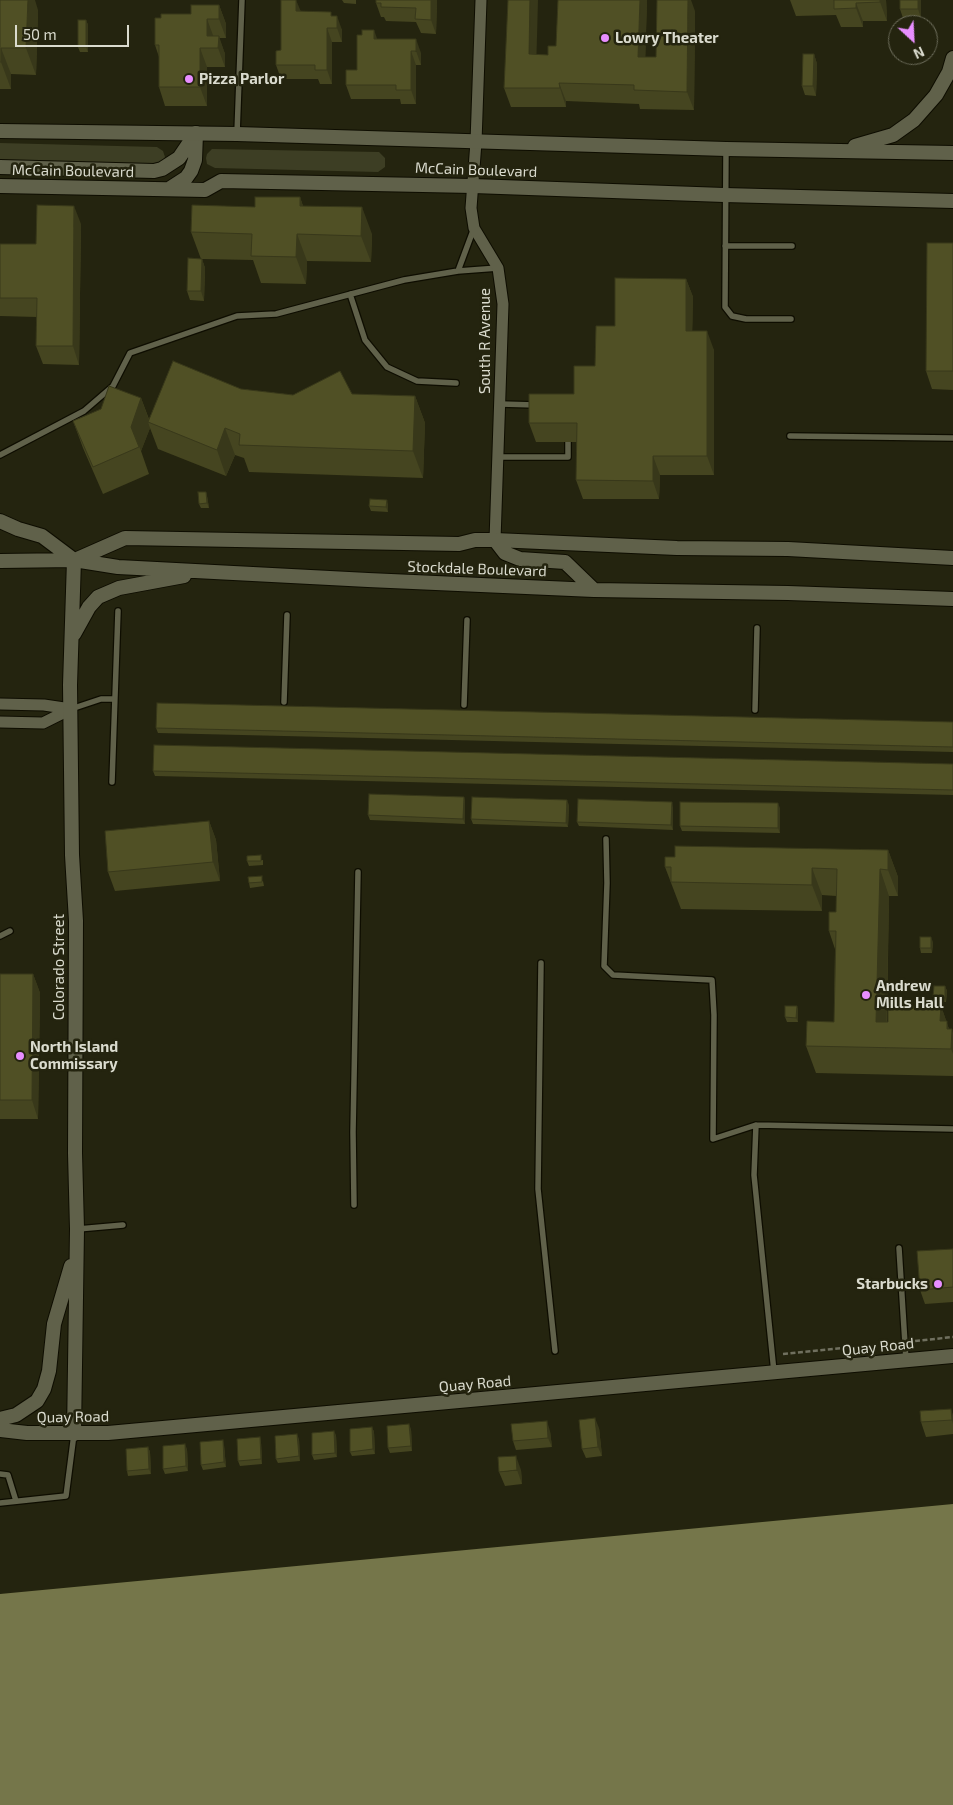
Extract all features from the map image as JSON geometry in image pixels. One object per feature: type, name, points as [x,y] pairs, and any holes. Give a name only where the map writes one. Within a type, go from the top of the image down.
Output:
[{"type":"main road","points":[[820,150],[854,146],[893,135],[914,120],[936,95],[949,72],[953,58]]},
{"type":"main road","name":"McCain Boulevard","points":[[0,131],[196,133],[726,149],[953,153]]},
{"type":"main road","points":[[0,167],[154,171],[162,169],[179,158],[196,133]]},
{"type":"main road","points":[[169,189],[186,178],[191,171],[195,160],[196,133]]},
{"type":"main road","name":"McCain Boulevard","points":[[0,186],[205,190],[222,181],[473,186],[953,201]]},
{"type":"main road","points":[[0,521],[42,536],[74,560],[125,538],[459,544],[475,540],[495,540],[677,548],[788,549],[953,558]]},
{"type":"main road","points":[[495,540],[505,553],[520,559],[565,562],[594,590]]},
{"type":"main road","name":"Stockdale Boulevard","points":[[0,562],[74,560],[118,567],[594,590],[788,593],[953,599]]},
{"type":"main road","name":"Colorado Street","points":[[74,560],[70,685],[72,855],[76,921],[74,1434]]},
{"type":"main road","points":[[72,636],[89,607],[98,597],[119,588],[207,572]]},
{"type":"main road","points":[[0,1419],[16,1415],[36,1401],[44,1389],[49,1371],[54,1324],[76,1251]]},
{"type":"main road","name":"Quay Road","points":[[0,1430],[18,1433],[74,1434],[122,1432],[953,1356]]},
{"type":"street","name":"South R Avenue","points":[[481,0],[476,142],[471,208],[474,228],[498,268],[503,304],[495,540]]},
{"type":"street","points":[[0,704],[44,705],[71,709]]},
{"type":"street","points":[[0,722],[43,723],[71,709]]},
{"type":"lane","points":[[237,134],[242,0]]},
{"type":"lane","points":[[726,149],[724,195],[726,246],[725,307],[732,316],[746,319],[791,319]]},
{"type":"lane","points":[[458,272],[474,228]]},
{"type":"lane","points":[[726,246],[792,246]]},
{"type":"lane","points":[[0,455],[84,411],[114,386],[130,354],[237,316],[276,314],[404,280],[498,268]]},
{"type":"lane","points":[[350,294],[365,340],[387,367],[416,381],[456,383]]},
{"type":"lane","points":[[500,404],[539,405]]},
{"type":"lane","points":[[790,436],[953,438]]},
{"type":"lane","points":[[498,457],[568,457],[568,442]]},
{"type":"lane","points":[[112,782],[118,611]]},
{"type":"lane","points":[[284,702],[287,615]]},
{"type":"lane","points":[[464,705],[467,620]]},
{"type":"lane","points":[[755,710],[757,628]]},
{"type":"lane","points":[[71,709],[101,699],[114,699]]},
{"type":"lane","points":[[606,839],[604,966],[613,975],[712,980],[714,1015],[713,1139],[756,1125],[953,1129]]},
{"type":"lane","points":[[354,1205],[353,1132],[358,872]]},
{"type":"lane","points":[[0,936],[10,930]]},
{"type":"lane","points":[[541,964],[538,1188],[555,1351]]},
{"type":"lane","points":[[756,1125],[754,1175],[774,1373]]},
{"type":"lane","points":[[76,1229],[123,1225]]},
{"type":"lane","points":[[899,1248],[906,1360]]},
{"type":"lane","points":[[0,1503],[66,1496],[74,1434]]},
{"type":"lane","points":[[0,1474],[8,1475],[16,1501]]},
{"type":"path","points":[[772,1355],[953,1337]]},
{"type":"shaded area","points":[[0,143],[157,147],[163,151],[165,157],[159,166],[0,162]]},
{"type":"shaded area","points":[[212,149],[379,152],[385,158],[385,167],[378,172],[215,168],[207,164],[206,158]]},
{"type":"shaded area","points":[[953,1504],[953,1805],[0,1805],[0,1594]]},
{"type":"building","points":[[0,0],[28,0],[26,48],[1,48],[1,62],[0,62]]},
{"type":"building","points":[[281,0],[296,0],[296,11],[331,12],[331,16],[337,16],[337,28],[327,28],[327,70],[315,70],[315,65],[276,65],[276,51],[281,50]]},
{"type":"building","points":[[376,0],[431,0],[431,20],[415,19],[416,8],[381,7],[381,3],[376,3]]},
{"type":"building","name":"Lowry Theater","points":[[508,0],[530,0],[529,54],[548,55],[548,46],[556,46],[558,0],[640,0],[638,57],[656,57],[657,0],[688,0],[687,92],[634,90],[634,85],[559,83],[560,88],[504,88]]},
{"type":"building","points":[[834,0],[880,0],[880,2],[856,3],[856,8],[834,9]]},
{"type":"building","points":[[900,0],[918,0],[918,9],[900,9]]},
{"type":"building","points":[[191,5],[219,5],[219,19],[207,19],[207,36],[219,36],[218,48],[200,48],[200,87],[159,87],[159,45],[155,45],[155,18],[161,18],[161,14],[191,14]]},
{"type":"building","points":[[78,20],[86,20],[86,47],[78,47]]},
{"type":"building","points":[[362,30],[374,30],[374,39],[416,39],[416,51],[411,51],[411,90],[396,90],[396,85],[346,85],[346,70],[357,70],[357,35],[362,35]]},
{"type":"building","points":[[803,54],[814,54],[813,86],[802,86]]},
{"type":"building","points":[[255,197],[300,197],[300,206],[362,207],[361,236],[297,234],[296,257],[251,256],[252,234],[191,232],[192,205],[255,207]]},
{"type":"building","points":[[37,205],[74,206],[73,346],[36,346],[37,298],[0,298],[0,244],[36,244]]},
{"type":"building","points":[[927,243],[953,243],[953,371],[926,371]]},
{"type":"building","points":[[188,258],[202,259],[201,291],[187,291]]},
{"type":"building","points":[[615,278],[686,279],[686,331],[707,331],[707,456],[653,456],[653,481],[576,480],[577,423],[529,423],[529,394],[574,394],[574,366],[595,366],[596,326],[615,326]]},
{"type":"building","points":[[173,361],[241,389],[293,395],[340,371],[352,394],[415,396],[413,451],[239,445],[240,434],[225,428],[217,450],[148,422]]},
{"type":"building","points":[[109,386],[141,398],[131,427],[139,447],[93,467],[73,421],[101,409]]},
{"type":"building","points":[[198,492],[206,492],[207,503],[199,504]]},
{"type":"building","points":[[370,499],[387,500],[386,507],[369,506]]},
{"type":"building","points":[[157,703],[953,722],[953,747],[156,728]]},
{"type":"building","points":[[154,745],[953,764],[953,790],[153,771]]},
{"type":"building","points":[[369,794],[464,797],[463,819],[368,815]]},
{"type":"building","points":[[472,797],[567,800],[566,823],[471,819]]},
{"type":"building","points":[[578,799],[672,802],[671,825],[577,822]]},
{"type":"building","points":[[680,802],[778,803],[778,828],[680,826]]},
{"type":"building","points":[[209,821],[213,862],[108,872],[105,831]]},
{"type":"building","points":[[675,846],[888,850],[888,870],[880,869],[876,1022],[888,1022],[888,1005],[941,1006],[940,1021],[947,1021],[947,1029],[952,1029],[951,1049],[806,1046],[807,1021],[834,1022],[836,931],[829,931],[829,912],[836,912],[837,869],[812,868],[812,885],[671,882],[671,867],[665,867],[665,857],[675,857]]},
{"type":"building","points":[[261,855],[261,861],[247,861],[247,856]]},
{"type":"building","points":[[262,876],[262,882],[249,883],[248,877]]},
{"type":"building","points":[[920,937],[931,937],[931,948],[920,948]]},
{"type":"building","name":"North Island Commissary","points":[[0,974],[33,974],[32,1100],[0,1100]]},
{"type":"building","points":[[934,986],[945,986],[945,998],[933,997]]},
{"type":"building","points":[[785,1006],[797,1006],[796,1018],[785,1017]]},
{"type":"building","points":[[953,1249],[953,1287],[920,1290],[917,1251]]},
{"type":"building","points":[[951,1409],[952,1420],[921,1422],[920,1411]]},
{"type":"building","points":[[595,1418],[598,1447],[582,1449],[579,1420]]},
{"type":"building","points":[[547,1421],[548,1438],[513,1441],[511,1424]]},
{"type":"building","points":[[409,1424],[411,1446],[388,1448],[387,1426]]},
{"type":"building","points":[[372,1427],[373,1449],[350,1452],[350,1429]]},
{"type":"building","points":[[334,1431],[335,1453],[312,1455],[312,1433]]},
{"type":"building","points":[[297,1434],[299,1456],[276,1459],[275,1436]]},
{"type":"building","points":[[260,1437],[261,1459],[238,1461],[237,1439]]},
{"type":"building","points":[[223,1440],[224,1462],[201,1465],[200,1442]]},
{"type":"building","points":[[185,1444],[186,1466],[163,1469],[163,1446]]},
{"type":"building","points":[[148,1447],[149,1469],[127,1471],[126,1449]]},
{"type":"building","points":[[516,1456],[517,1470],[499,1472],[498,1457]]},
{"type":"place","name":"Lowry Theater","points":[[605,38]]},
{"type":"place","name":"Pizza Parlor","points":[[189,79]]},
{"type":"place","name":"Andrew Mills Hall","points":[[866,995]]},
{"type":"place","name":"North Island Commissary","points":[[20,1056]]},
{"type":"place","name":"Starbucks","points":[[938,1284]]}]
